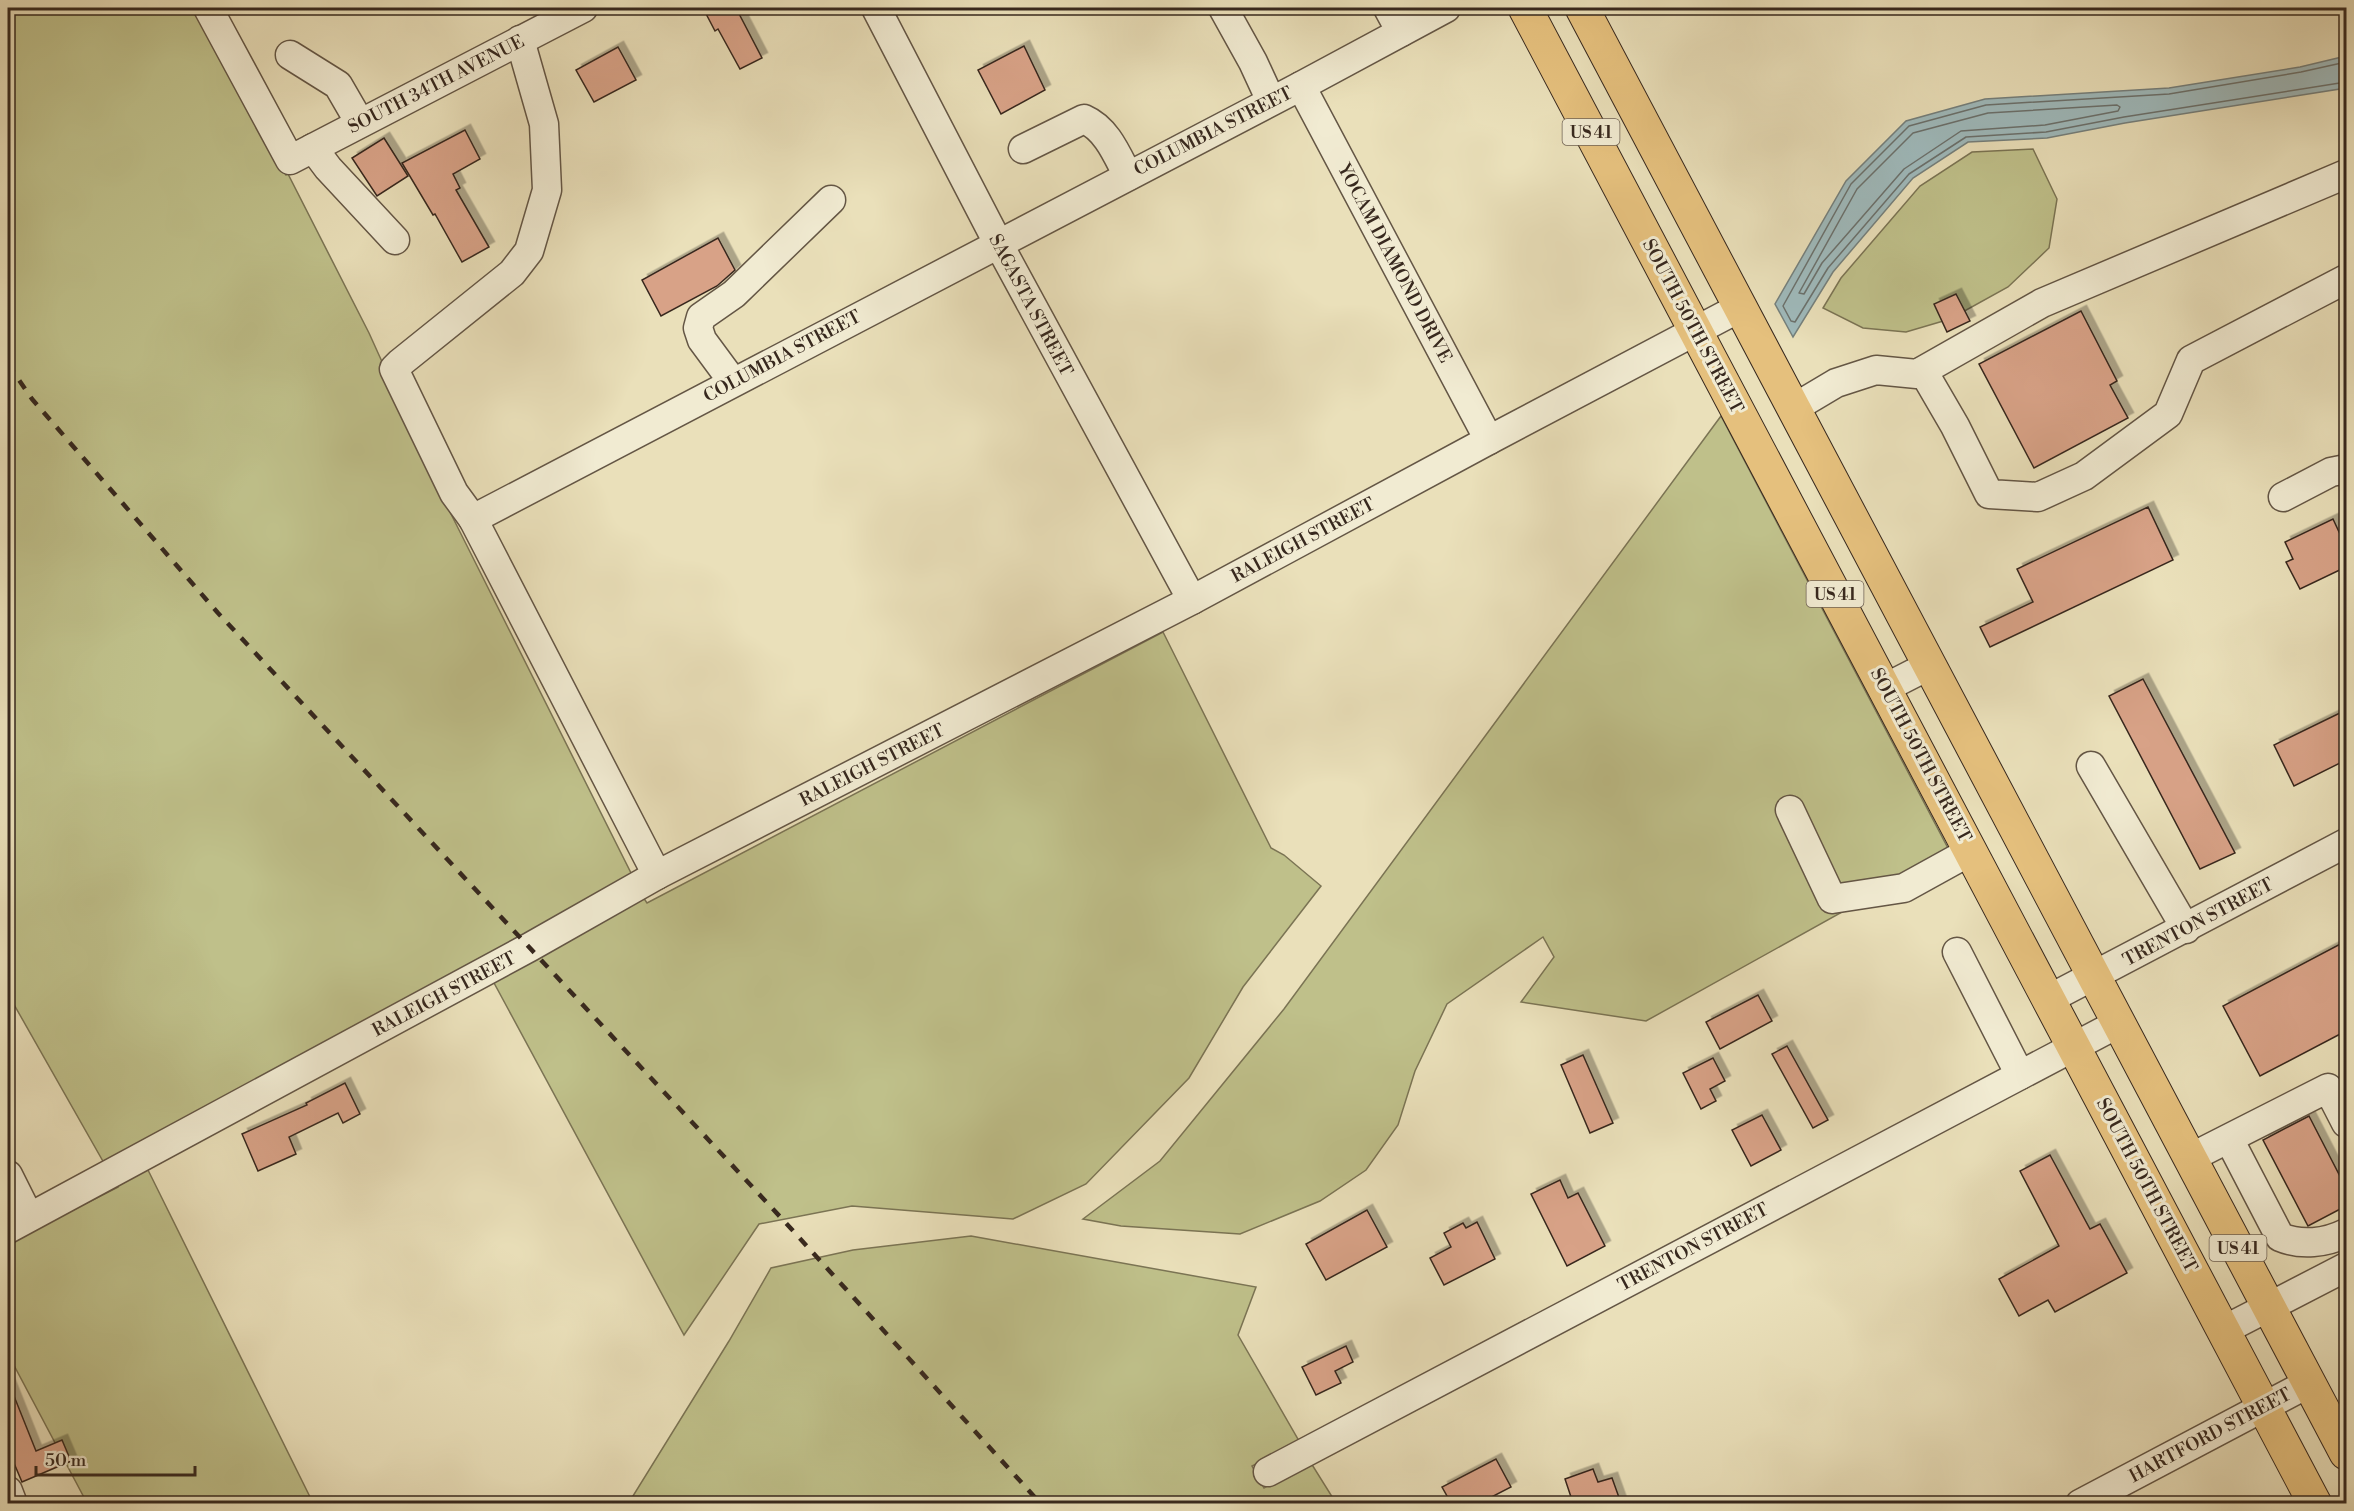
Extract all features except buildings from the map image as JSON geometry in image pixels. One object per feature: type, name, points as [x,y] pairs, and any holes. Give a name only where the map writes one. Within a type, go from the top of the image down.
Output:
[{"type":"main road","name":"SOUTH 50TH STREET","points":[[1525,8],[2315,1503]]},
{"type":"main road","name":"US 41","points":[[1582,8],[2346,1453]]},
{"type":"street","points":[[208,8],[301,154],[328,168],[395,240]]},
{"type":"street","name":"SOUTH 34TH AVENUE","points":[[301,154],[583,8]]},
{"type":"street","name":"SAGASTA STREET","points":[[876,8],[998,243],[1192,600]]},
{"type":"street","points":[[1223,8],[1253,62],[1271,101]]},
{"type":"street","name":"COLUMBIA STREET","points":[[473,519],[1301,86],[1394,20],[1446,8]]},
{"type":"street","points":[[520,40],[544,124],[547,190],[529,251],[512,273],[394,369],[454,493],[473,519],[657,875]]},
{"type":"street","points":[[291,55],[338,85],[360,123]]},
{"type":"street","name":"YOCAM DIAMOND DRIVE","points":[[1301,86],[1489,440]]},
{"type":"street","points":[[1023,149],[1084,119],[1095,124],[1111,144],[1128,176]]},
{"type":"street","points":[[1794,408],[1836,383],[1876,370],[1917,374],[2042,303],[2346,174]]},
{"type":"street","points":[[733,382],[702,340],[698,328],[702,317],[734,294],[831,200]]},
{"type":"street","points":[[1923,371],[1955,426],[1989,494],[2038,497],[2084,476],[2168,414],[2191,360],[2346,279]]},
{"type":"street","name":"RALEIGH STREET","points":[[18,1223],[530,948],[657,875],[1192,600],[1741,307]]},
{"type":"street","points":[[2283,497],[2331,471],[2346,469]]},
{"type":"street","points":[[1885,688],[1930,665]]},
{"type":"street","points":[[2091,766],[2186,929]]},
{"type":"street","points":[[1790,810],[1832,899],[1904,888],[1971,851]]},
{"type":"street","name":"TRENTON STREET","points":[[2049,999],[2095,977],[2346,843]]},
{"type":"street","points":[[1957,952],[2020,1075]]},
{"type":"street","name":"TRENTON STREET","points":[[1268,1472],[2119,1023]]},
{"type":"street","points":[[2190,1158],[2328,1088],[2346,1123]]},
{"type":"street","points":[[2229,1139],[2280,1237],[2293,1243],[2344,1239]]},
{"type":"street","points":[[8,1175],[18,1223]]},
{"type":"street","points":[[2224,1330],[2346,1267]]},
{"type":"street","name":"HARTFORD STREET","points":[[2080,1503],[2309,1383]]},
{"type":"street","points":[[8,1491],[13,1503]]},
{"type":"green space","points":[[8,8],[196,8],[286,175],[288,174],[369,333],[451,514],[632,875],[104,1163],[8,994]]},
{"type":"green space","points":[[2033,149],[2057,199],[2049,248],[2008,287],[1950,319],[1906,332],[1863,328],[1823,308],[1841,278],[1920,186],[1972,152]]},
{"type":"green space","points":[[1721,416],[1950,852],[1646,1021],[1521,1002],[1554,957],[1543,937],[1447,1004],[1415,1071],[1398,1125],[1366,1170],[1320,1201],[1240,1234],[1121,1226],[1083,1219],[1160,1161],[1284,1009]]},
{"type":"green space","points":[[1163,632],[1271,848],[1284,855],[1321,886],[1243,987],[1189,1078],[1086,1184],[1013,1219],[852,1206],[759,1224],[684,1335],[493,981],[643,897],[647,903]]},
{"type":"green space","points":[[147,1168],[313,1503],[87,1503],[8,1354],[8,1243],[118,1187],[117,1184]]},
{"type":"green space","points":[[971,1236],[1256,1287],[1238,1335],[1299,1441],[1252,1466],[1264,1488],[1311,1463],[1336,1503],[628,1504],[729,1341],[771,1268],[853,1250]]},
{"type":"water","points":[[2346,56],[2346,88],[2125,123],[2047,138],[1968,142],[1913,178],[1833,272],[1793,337],[1775,304],[1846,181],[1906,121],[1985,99],[2169,88],[2300,67]]},
{"type":"railway","points":[[8,364],[32,399],[218,613],[785,1222],[1041,1504]]}]
